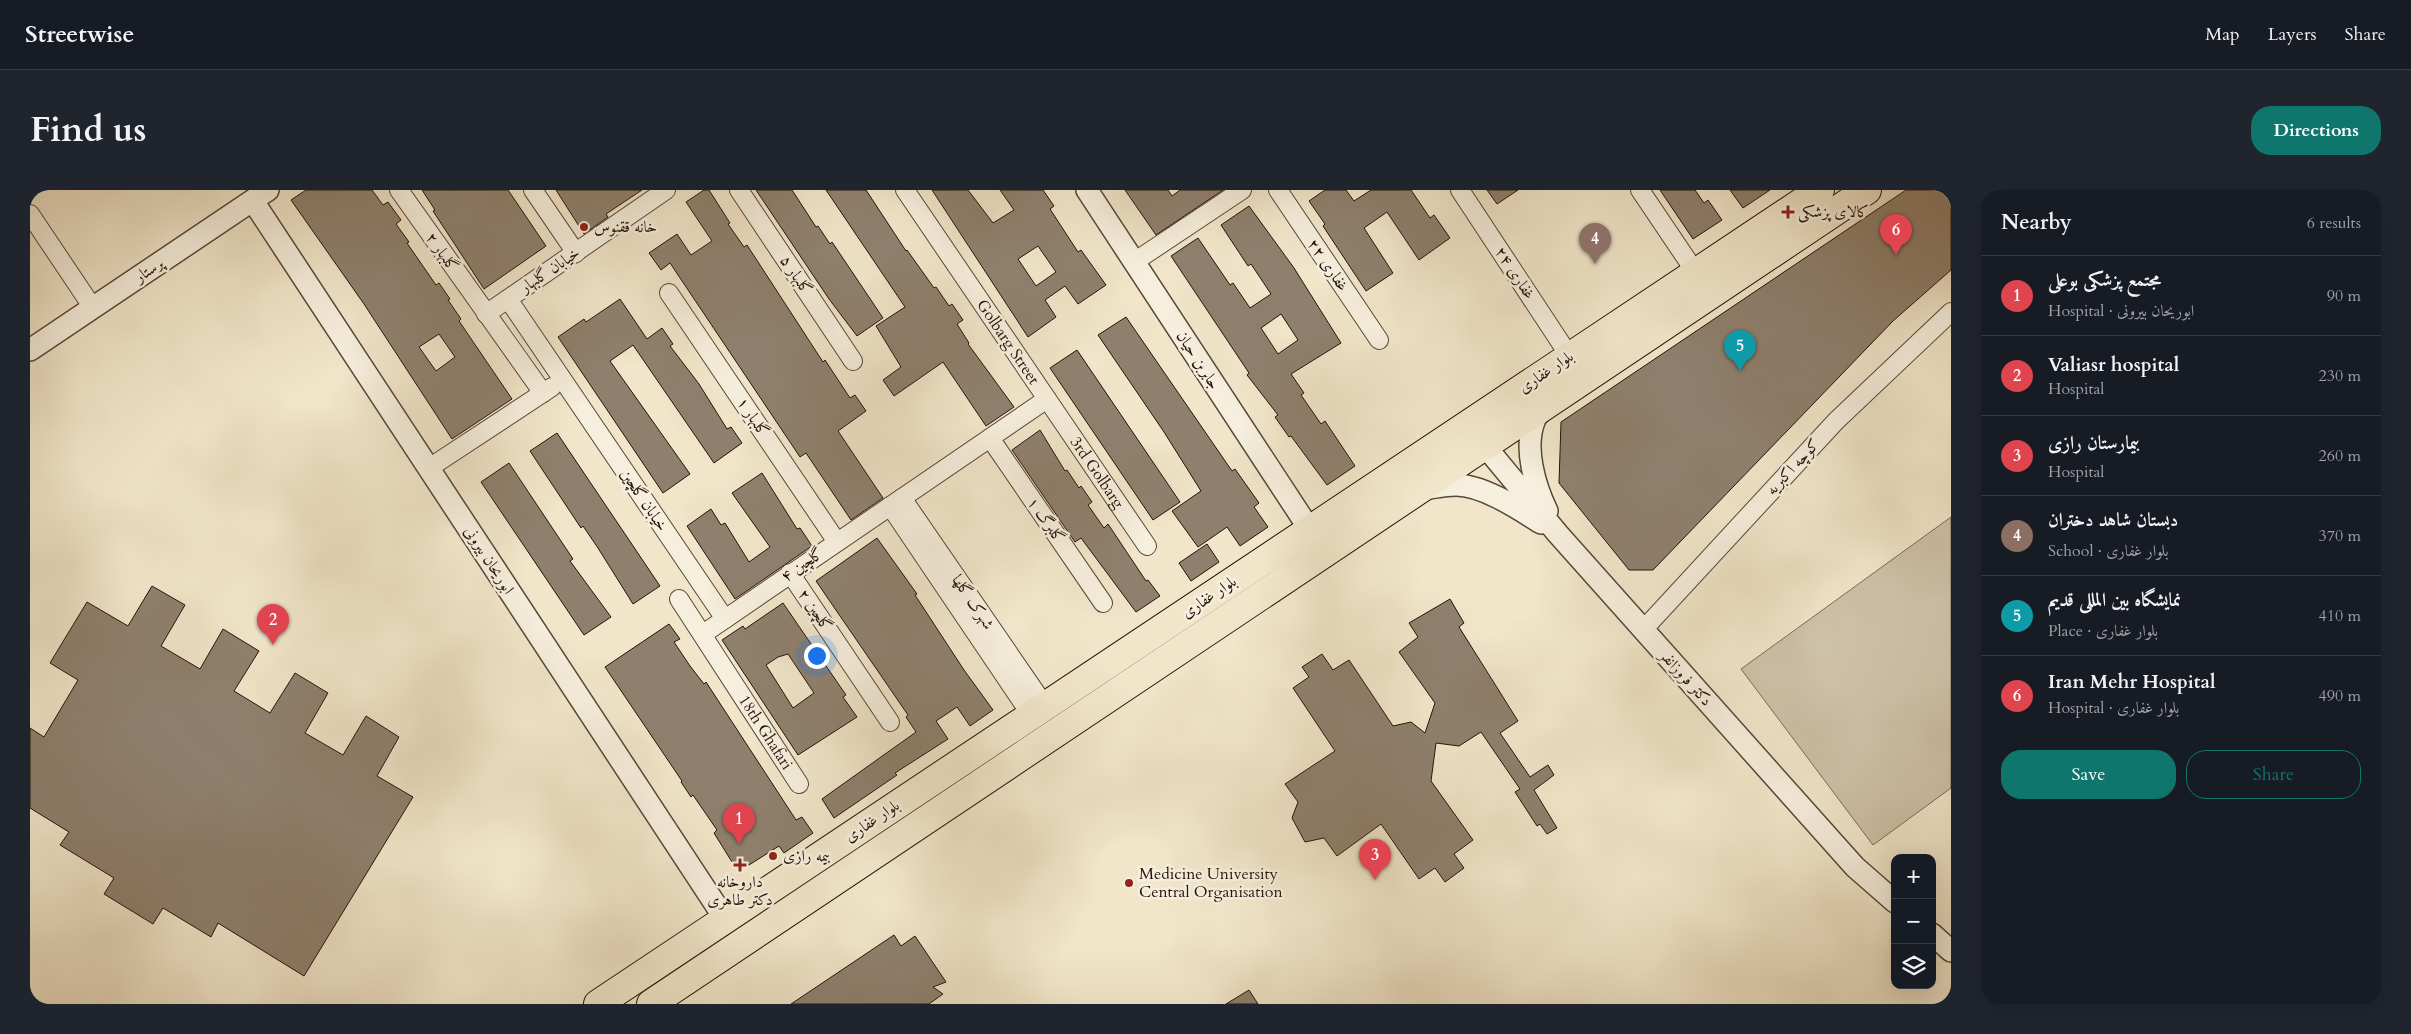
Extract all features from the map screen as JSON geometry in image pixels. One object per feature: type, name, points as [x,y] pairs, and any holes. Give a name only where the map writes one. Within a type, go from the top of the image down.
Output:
[{"type":"main road","name":"بلوار غفاری","points":[[598,1004],[1820,190]]},
{"type":"main road","name":"بلوار غفاری","points":[[651,1004],[1867,190]]},
{"type":"street","name":"گلبهار ۲","points":[[399,190],[543,393]]},
{"type":"street","points":[[534,190],[576,253]]},
{"type":"street","name":"خیابان گلبهار","points":[[486,314],[666,190]]},
{"type":"street","name":"گلبهار ۵","points":[[738,190],[854,361]]},
{"type":"street","name":"Golbarg Street","points":[[896,502],[1047,399],[904,190]]},
{"type":"street","name":"جابربن حیان","points":[[1087,190],[1310,530]]},
{"type":"street","points":[[1134,262],[1242,190]]},
{"type":"street","name":"غفاری ۲۲","points":[[1278,190],[1379,340]]},
{"type":"street","name":"غفاری ۲۴","points":[[1460,190],[1570,357]]},
{"type":"street","points":[[1640,190],[1696,273]]},
{"type":"street","name":"پرستار","points":[[30,350],[260,195]]},
{"type":"street","name":"ابوریحان بیرونی","points":[[260,195],[429,468],[725,919]]},
{"type":"street","points":[[30,214],[93,308]]},
{"type":"street","name":"گلبهار ۱","points":[[670,293],[837,542]]},
{"type":"street","name":"خیابان گلبهار","points":[[508,299],[564,380]]},
{"type":"street","name":"کوچه اکبریه","points":[[1643,630],[1836,421],[1951,312]]},
{"type":"street","points":[[429,468],[564,380]]},
{"type":"street","name":"خیابان گلچین","points":[[564,380],[724,619]]},
{"type":"street","name":"3rd Golbarg","points":[[1047,399],[1147,546]]},
{"type":"street","points":[[1552,401],[1535,418],[1531,452],[1532,470],[1540,497],[1558,534]]},
{"type":"street","name":"گلبرگ ۱","points":[[990,438],[1103,603]]},
{"type":"street","name":"دکتر فروزانفر","points":[[1485,446],[1558,534],[1855,867],[1892,899]]},
{"type":"street","points":[[1420,489],[1458,485],[1480,491],[1512,504],[1558,534]]},
{"type":"street","name":"گلچین ۴","points":[[703,634],[896,502]]},
{"type":"street","name":"شهرک گلها","points":[[896,502],[1038,711]]},
{"type":"street","name":"گلچین ۲","points":[[790,573],[890,722]]},
{"type":"street","points":[[679,599],[703,634]]},
{"type":"street","name":"18th Ghafari","points":[[703,634],[799,784]]},
{"type":"street","points":[[1936,938],[1951,951]]},
{"type":"shaded area","points":[[1951,517],[1951,788],[1873,845],[1741,669]]},
{"type":"building","points":[[306,190],[372,190],[383,205],[388,202],[401,220],[396,224],[409,242],[407,243],[436,285],[439,283],[450,299],[448,300],[461,319],[459,321],[512,399],[452,439],[364,304],[291,200]],"holes":[[[439,334],[455,357],[436,371],[419,347]]]},
{"type":"building","points":[[422,190],[508,190],[546,246],[484,289],[433,211],[435,210]]},
{"type":"building","points":[[556,190],[642,190],[606,214],[608,217],[584,234]]},
{"type":"building","points":[[704,190],[709,190],[730,223],[728,224],[744,247],[747,245],[823,362],[825,360],[850,398],[855,395],[866,411],[838,431],[883,498],[851,520],[806,453],[800,457],[670,263],[661,270],[649,253],[677,234],[691,255],[712,241],[686,202]]},
{"type":"building","points":[[756,190],[792,190],[816,227],[818,226],[830,244],[832,242],[883,318],[857,336],[829,299]]},
{"type":"building","points":[[826,190],[866,190],[906,251],[934,288],[936,287],[949,306],[952,304],[963,320],[957,324],[968,344],[1014,407],[986,426],[943,362],[894,396],[883,380],[901,367],[876,326],[905,307]]},
{"type":"building","points":[[932,190],[968,190],[993,223],[1014,210],[1000,190],[1043,190],[1054,206],[1050,209],[1078,252],[1081,250],[1106,285],[1078,304],[1065,286],[1045,300],[1056,317],[1028,337]],"holes":[[[1038,246],[1056,272],[1036,286],[1018,259]]]},
{"type":"building","points":[[1125,190],[1168,190],[1172,196],[1180,190],[1223,190],[1156,235]]},
{"type":"building","points":[[1325,190],[1346,190],[1354,201],[1371,190],[1411,190],[1430,218],[1434,215],[1450,238],[1419,260],[1387,212],[1364,228],[1393,273],[1366,291],[1323,226],[1325,224],[1309,201]]},
{"type":"building","points":[[1487,190],[1518,190],[1497,204]]},
{"type":"building","points":[[1660,190],[1695,190],[1704,203],[1708,200],[1722,220],[1693,239]]},
{"type":"building","points":[[1730,190],[1770,190],[1743,208]]},
{"type":"building","points":[[1906,190],[1951,190],[1951,270],[1893,321],[1653,570],[1629,570],[1559,483],[1561,422]]},
{"type":"building","points":[[1249,206],[1294,268],[1341,343],[1291,374],[1304,393],[1301,395],[1321,424],[1325,421],[1355,466],[1327,485],[1275,417],[1278,415],[1247,375],[1249,373],[1171,256],[1198,238],[1230,285],[1233,283],[1250,308],[1271,294],[1251,264],[1248,266],[1221,225]],"holes":[[[1281,314],[1298,340],[1278,354],[1261,328]]]},
{"type":"building","points":[[620,299],[647,339],[662,328],[673,344],[670,346],[699,384],[727,429],[731,427],[742,443],[714,463],[633,345],[610,361],[690,474],[663,493],[558,337],[584,319],[586,322]]},
{"type":"building","points":[[1126,317],[1232,471],[1235,469],[1259,503],[1254,507],[1268,527],[1240,546],[1227,527],[1198,547],[1172,511],[1201,491],[1164,432],[1098,335]]},
{"type":"building","points":[[1077,350],[1180,502],[1153,520],[1050,368]]},
{"type":"building","points":[[1040,430],[1065,471],[1067,470],[1079,488],[1081,486],[1092,502],[1088,505],[1104,528],[1108,524],[1146,581],[1148,580],[1160,596],[1136,612],[1081,538],[1075,542],[1012,450]]},
{"type":"building","points":[[557,433],[660,586],[633,604],[598,548],[583,526],[581,528],[530,451]]},
{"type":"building","points":[[509,463],[573,559],[570,561],[611,617],[584,635],[481,482]]},
{"type":"building","points":[[762,473],[797,529],[800,528],[812,546],[735,599],[687,526],[711,509],[721,525],[725,523],[749,562],[770,547],[732,493]]},
{"type":"building","points":[[877,538],[917,594],[915,595],[964,670],[993,710],[970,726],[957,707],[936,721],[948,739],[895,773],[897,775],[834,818],[822,799],[916,732],[906,717],[908,715],[816,581]]},
{"type":"building","points":[[1207,544],[1219,562],[1191,581],[1179,563]]},
{"type":"building","points":[[152,586],[185,605],[161,646],[200,669],[223,629],[259,651],[234,691],[270,713],[295,673],[328,693],[305,733],[343,755],[366,716],[399,737],[377,776],[413,797],[304,976],[218,923],[211,937],[163,908],[153,924],[104,894],[114,878],[60,845],[69,832],[30,808],[30,728],[44,737],[78,680],[50,663],[87,602],[128,626]]},
{"type":"building","points":[[1450,599],[1464,623],[1459,627],[1518,721],[1500,733],[1530,777],[1548,765],[1554,775],[1534,790],[1557,828],[1547,834],[1540,824],[1537,826],[1515,792],[1520,789],[1481,732],[1459,746],[1436,743],[1431,781],[1473,840],[1454,854],[1464,868],[1445,882],[1435,868],[1419,879],[1381,824],[1337,856],[1324,838],[1305,842],[1292,818],[1298,802],[1285,784],[1335,751],[1293,688],[1309,677],[1302,667],[1322,654],[1333,670],[1349,660],[1393,726],[1411,722],[1425,733],[1435,703],[1399,652],[1418,637],[1409,623]]},
{"type":"building","points":[[783,603],[846,695],[843,697],[857,717],[798,755],[722,640],[743,626],[745,629]],"holes":[[[788,654],[814,693],[793,708],[766,665],[778,657]]]},
{"type":"building","points":[[669,624],[680,639],[674,642],[704,684],[706,682],[796,820],[802,817],[813,833],[784,853],[779,846],[749,865],[732,862],[714,833],[717,830],[693,795],[691,797],[605,667]]},
{"type":"building","points":[[894,935],[901,946],[915,936],[946,982],[933,987],[943,994],[929,1004],[791,1004]]},
{"type":"building","points":[[1249,990],[1258,1004],[1226,1004]]},
{"type":"place","name":"کالای پزشکی","points":[[1788,212]]},
{"type":"place","name":"خانه ققنوس","points":[[584,227]]},
{"type":"place","name":"Iran Mehr Hospital","points":[[1896,255]]},
{"type":"place","name":"دبستان شاهد دختران","points":[[1595,264]]},
{"type":"place","name":"نمایشگاه بین المللی قدیم","points":[[1740,371]]},
{"type":"place","name":"Valiasr hospital","points":[[273,645]]},
{"type":"place","name":"مجتمع پزشکی بوعلی","points":[[739,844]]},
{"type":"place","name":"بیمه رازی","points":[[773,856]]},
{"type":"place","name":"داروخانه دکتر طاهری","points":[[740,865]]},
{"type":"place","name":"بیمارستان رازی","points":[[1375,880]]},
{"type":"place","name":"Medicine University Central Organisation","points":[[1129,883]]}]
